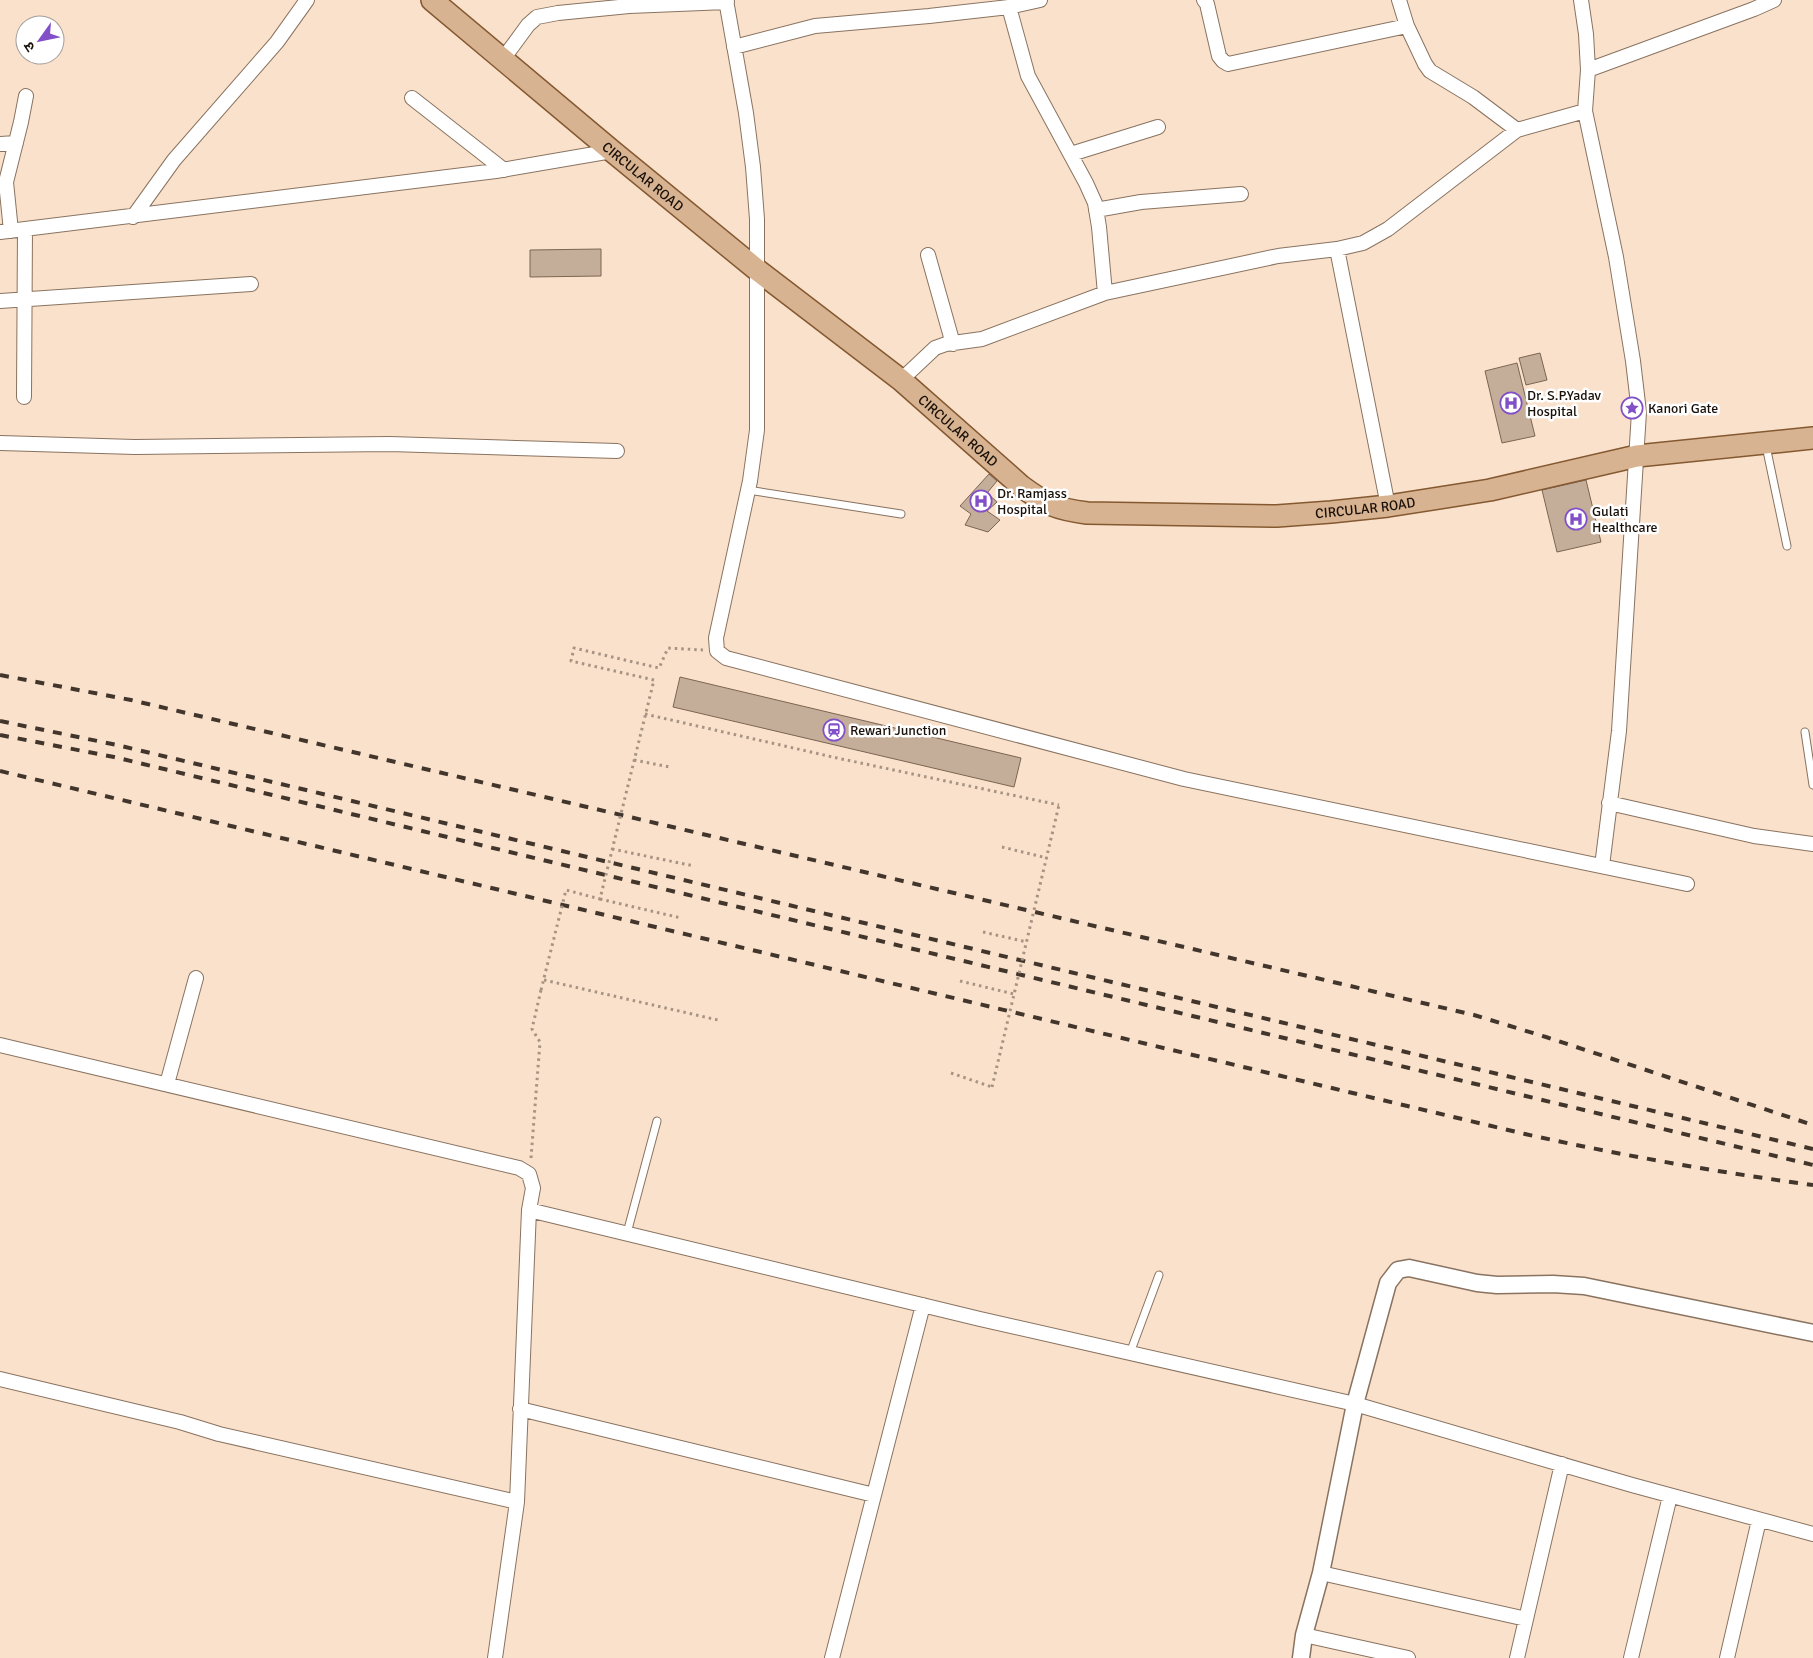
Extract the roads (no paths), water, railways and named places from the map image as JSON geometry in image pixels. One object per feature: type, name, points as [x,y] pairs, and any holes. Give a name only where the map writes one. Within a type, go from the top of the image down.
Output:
[{"type":"main road","name":"CIRCULAR ROAD","points":[[432,0],[612,151],[756,268],[901,380],[1021,486],[1040,500],[1063,510],[1087,513],[1277,516],[1388,506],[1490,490],[1637,456],[1813,438]]},
{"type":"street","points":[[132,217],[174,160],[277,42],[307,0]]},
{"type":"street","points":[[734,47],[815,26],[929,16],[993,4],[1009,7],[1040,0]]},
{"type":"street","points":[[1204,0],[1208,4],[1219,56],[1228,64],[1407,26]]},
{"type":"street","points":[[1399,0],[1407,26],[1430,72],[1473,97],[1517,130]]},
{"type":"street","points":[[1581,0],[1586,34],[1588,70],[1585,111],[1616,257],[1633,361],[1639,412],[1618,731],[1602,866]]},
{"type":"street","points":[[1588,70],[1774,0]]},
{"type":"street","points":[[503,59],[537,17],[629,6],[726,1],[753,167],[757,219],[757,430],[748,490],[716,638],[717,651],[726,658],[1184,779],[1687,884]]},
{"type":"street","points":[[1009,7],[1028,76],[1086,183],[1096,210],[1105,293]]},
{"type":"street","points":[[24,396],[25,299],[12,231],[6,182],[26,96]]},
{"type":"street","points":[[412,98],[504,170]]},
{"type":"street","points":[[901,380],[935,348],[982,339],[1105,293],[1278,256],[1337,249],[1363,243],[1388,229],[1517,130],[1585,111]]},
{"type":"street","points":[[1071,154],[1158,126]]},
{"type":"street","points":[[0,144],[16,143]]},
{"type":"street","points":[[12,231],[504,170],[612,151]]},
{"type":"street","points":[[1096,210],[1141,202],[1241,194]]},
{"type":"street","points":[[1337,249],[1388,506]]},
{"type":"street","points":[[928,255],[953,344]]},
{"type":"street","points":[[0,301],[251,284]]},
{"type":"street","points":[[0,443],[135,447],[390,444],[617,451]]},
{"type":"street","points":[[1610,802],[1754,836],[1813,844]]},
{"type":"street","points":[[167,1084],[196,978]]},
{"type":"street","points":[[0,1045],[519,1168],[530,1174],[533,1188],[529,1210],[517,1502],[495,1658]]},
{"type":"street","points":[[529,1210],[923,1305],[1355,1404],[1670,1496],[1813,1534]]},
{"type":"street","points":[[1300,1658],[1304,1635],[1321,1573],[1355,1404],[1388,1282],[1398,1270],[1409,1268],[1477,1283],[1498,1285],[1554,1284],[1599,1288],[1813,1333]]},
{"type":"street","points":[[832,1658],[923,1305]]},
{"type":"street","points":[[0,1379],[180,1422],[219,1434],[517,1502]]},
{"type":"street","points":[[520,1409],[874,1495]]},
{"type":"street","points":[[1517,1658],[1562,1464]]},
{"type":"street","points":[[1631,1658],[1670,1496]]},
{"type":"street","points":[[1727,1658],[1759,1520]]},
{"type":"street","points":[[1321,1573],[1526,1619]]},
{"type":"street","points":[[1304,1635],[1408,1658]]},
{"type":"lane","points":[[1765,444],[1787,546]]},
{"type":"lane","points":[[748,490],[901,514]]},
{"type":"lane","points":[[1805,732],[1813,785]]},
{"type":"lane","points":[[627,1233],[657,1121]]},
{"type":"lane","points":[[1130,1353],[1159,1275]]},
{"type":"railway","points":[[0,675],[131,700],[1474,1015],[1813,1125]]},
{"type":"railway","points":[[0,721],[117,745],[1813,1149]]},
{"type":"railway","points":[[0,735],[114,757],[1813,1165]]},
{"type":"railway","points":[[0,771],[1525,1134],[1668,1162],[1813,1185]]},
{"type":"place","name":"Dr. S.P.Yadav Hospital","points":[[1511,403]]},
{"type":"place","name":"Kanori Gate","points":[[1632,408]]},
{"type":"place","name":"Dr. Ramjass Hospital","points":[[981,501]]},
{"type":"place","name":"Gulati Healthcare","points":[[1576,519]]},
{"type":"place","name":"Rewari Junction","points":[[834,730]]}]
